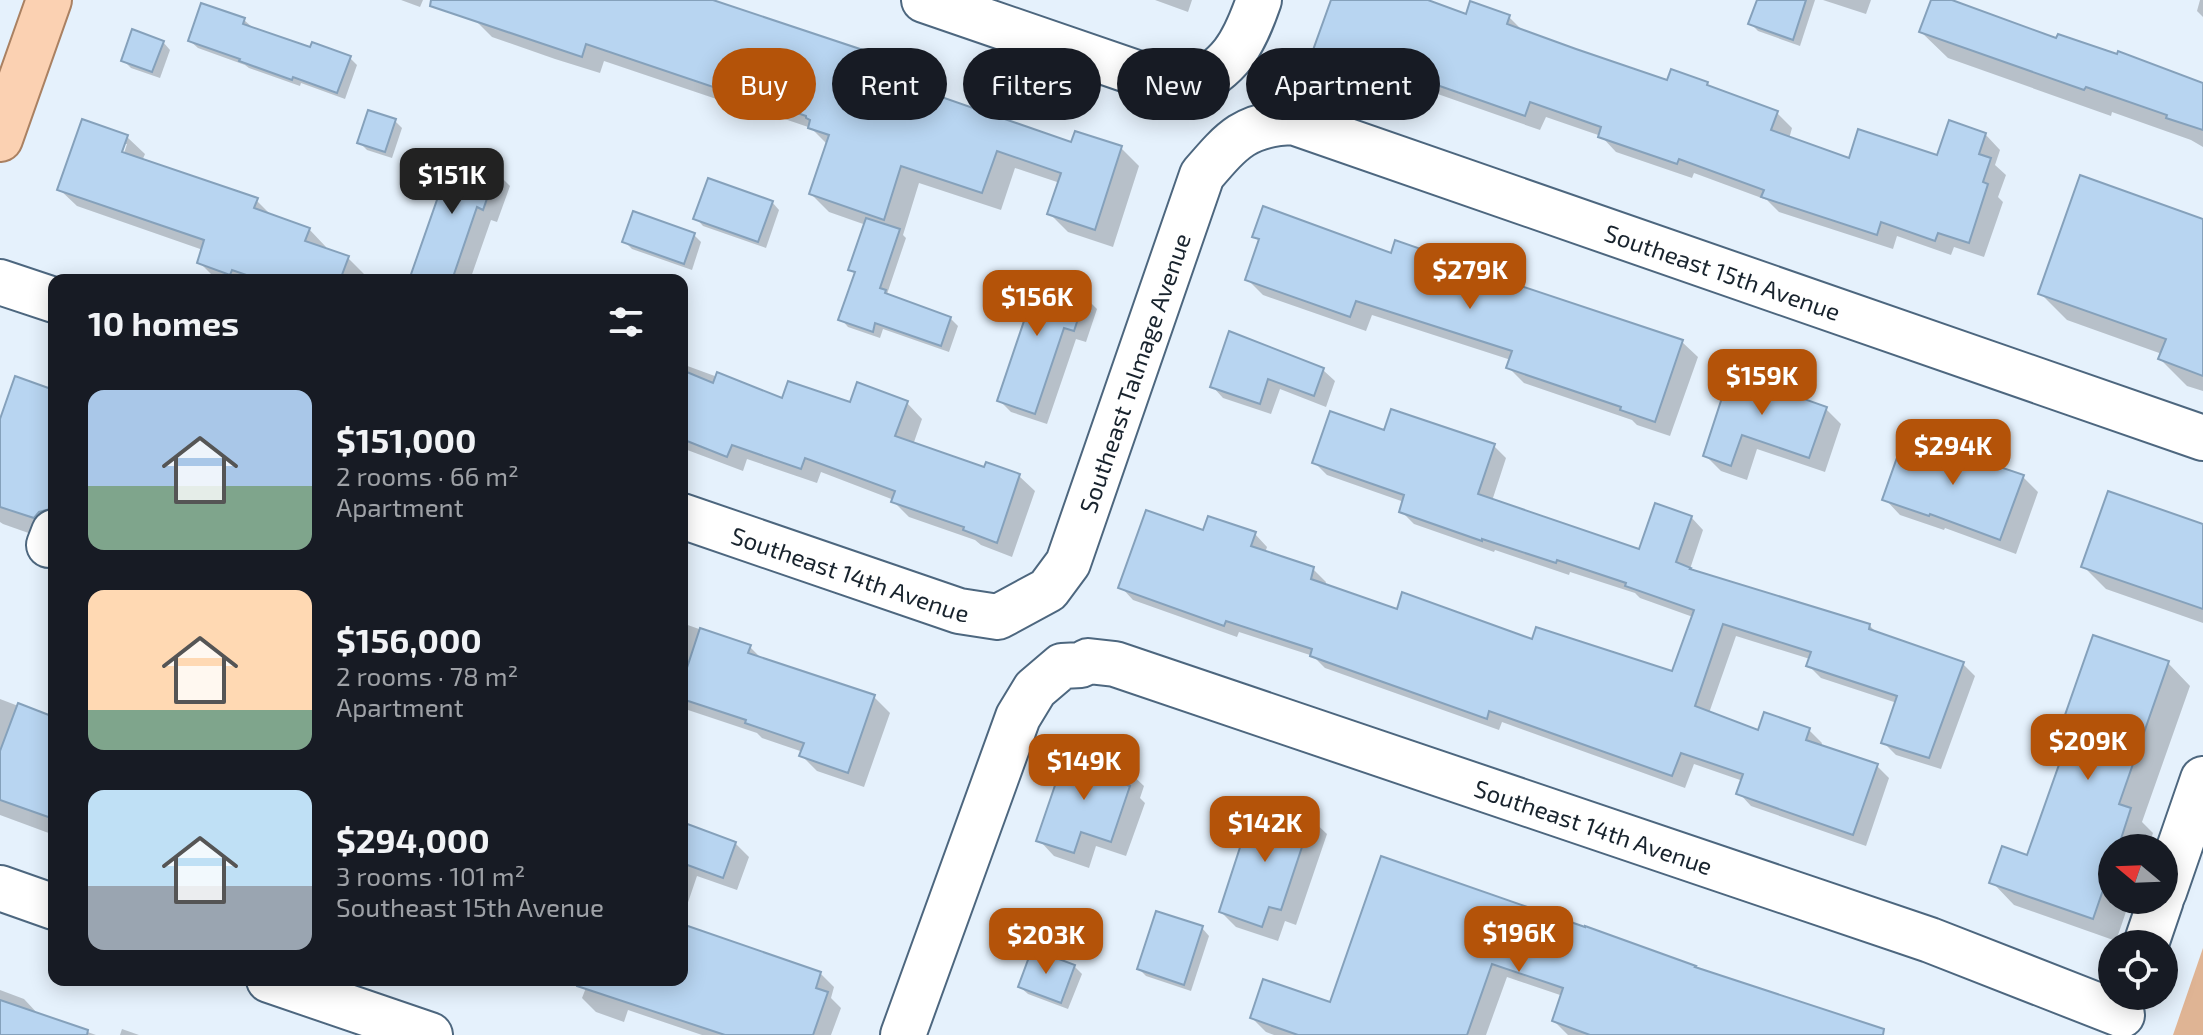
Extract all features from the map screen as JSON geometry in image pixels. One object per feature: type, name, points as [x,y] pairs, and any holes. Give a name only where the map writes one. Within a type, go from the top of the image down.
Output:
[{"type":"main road","points":[[0,139],[49,0]]},
{"type":"street","points":[[924,0],[1186,90],[1204,81],[1232,58],[1247,34],[1259,0]]},
{"type":"street","name":"Southeast 15th Avenue","points":[[1243,133],[1266,127],[1269,123],[1293,122],[2203,438]]},
{"type":"street","name":"Southeast Talmage Avenue","points":[[1018,608],[1048,590],[1068,563],[1202,175],[1225,148],[1243,133]]},
{"type":"street","points":[[0,282],[48,298]]},
{"type":"street","name":"Southeast 14th Avenue","points":[[688,518],[959,611],[998,617],[1018,608]]},
{"type":"street","name":"Southeast 14th Avenue","points":[[903,1035],[1018,717],[1035,689],[1062,666],[1081,665],[1088,661],[1115,664],[1930,940],[2122,1015]]},
{"type":"street","points":[[2178,851],[2203,779]]},
{"type":"street","points":[[0,888],[48,905]]},
{"type":"street","points":[[287,986],[430,1035]]},
{"type":"shaded area","points":[[2203,948],[2203,1035],[2173,1035]]},
{"type":"building","points":[[431,0],[713,0],[857,48],[832,48],[832,120],[947,120],[947,99],[963,105],[963,120],[1008,120],[1071,142],[1075,131],[1122,146],[1095,230],[1047,214],[1061,173],[997,151],[982,193],[901,166],[884,220],[809,194],[829,135],[808,128],[810,120],[816,120],[816,48],[712,48],[712,87],[586,44],[582,57],[430,6]]},
{"type":"building","points":[[1331,0],[1428,0],[1466,14],[1470,1],[1510,15],[1507,24],[1667,80],[1671,69],[1708,82],[1707,85],[1778,111],[1771,130],[1849,158],[1858,129],[1937,155],[1949,120],[1986,133],[1979,154],[1991,158],[1983,182],[1988,184],[1969,243],[1938,233],[1935,241],[1881,222],[1877,235],[1761,197],[1764,190],[1679,159],[1677,164],[1598,137],[1601,127],[1530,102],[1525,116],[1440,86],[1440,48],[1314,48]]},
{"type":"building","points":[[1757,0],[1806,0],[1793,40],[1748,24]]},
{"type":"building","points":[[1931,0],[1952,0],[2056,38],[2058,34],[2117,54],[2118,51],[2203,83],[2203,130],[2086,87],[2084,90],[1919,32]]},
{"type":"building","points":[[201,3],[245,18],[243,24],[310,47],[312,42],[351,56],[337,93],[293,77],[292,80],[188,41]]},
{"type":"building","points":[[132,29],[164,41],[152,72],[121,61]]},
{"type":"building","points":[[368,110],[396,119],[385,152],[357,143]]},
{"type":"building","points":[[82,119],[128,135],[122,152],[258,198],[254,208],[310,228],[305,241],[349,256],[342,274],[244,274],[232,270],[227,274],[197,263],[204,240],[57,190]]},
{"type":"building","points":[[446,152],[497,170],[483,210],[477,207],[454,274],[411,274],[439,194],[431,191]]},
{"type":"building","points":[[2080,175],[2203,219],[2203,376],[2158,359],[2166,339],[2038,294]]},
{"type":"building","points":[[708,178],[773,201],[758,242],[693,219]]},
{"type":"building","points":[[1263,206],[1391,253],[1395,240],[1441,256],[1440,259],[1683,340],[1655,422],[1620,410],[1621,407],[1506,368],[1512,351],[1356,301],[1350,317],[1245,280],[1259,239],[1252,237]]},
{"type":"building","points":[[633,211],[695,233],[684,264],[622,242]]},
{"type":"building","points":[[866,218],[900,229],[880,288],[886,290],[885,293],[951,317],[941,346],[875,323],[873,332],[838,320],[855,272],[848,270]]},
{"type":"building","points":[[1018,272],[1086,295],[1074,331],[1064,328],[1035,414],[997,401],[1026,315],[1006,308]]},
{"type":"building","points":[[1229,331],[1324,368],[1314,396],[1268,379],[1260,404],[1210,387]]},
{"type":"building","points":[[1735,358],[1764,368],[1759,383],[1827,407],[1809,458],[1742,435],[1731,466],[1703,456]]},
{"type":"building","points":[[717,372],[782,398],[788,381],[850,402],[857,382],[908,401],[895,436],[984,467],[986,462],[1020,474],[997,543],[963,530],[964,527],[891,502],[895,491],[805,458],[801,469],[732,445],[727,457],[688,441],[688,373],[713,383]]},
{"type":"building","points":[[15,376],[48,388],[48,510],[39,512],[34,518],[0,507],[0,419]]},
{"type":"building","points":[[1391,409],[1495,444],[1478,494],[1639,549],[1655,503],[1692,516],[1676,562],[1690,569],[1870,624],[1869,629],[1964,662],[1929,758],[1881,743],[1897,696],[1806,666],[1811,652],[1723,624],[1695,706],[1758,730],[1764,712],[1810,728],[1806,740],[1878,764],[1853,835],[1736,794],[1743,774],[1681,753],[1672,776],[1489,711],[1487,719],[1310,656],[1312,649],[1226,621],[1224,626],[1118,588],[1146,510],[1203,530],[1208,516],[1256,532],[1251,546],[1314,567],[1311,579],[1397,609],[1402,592],[1532,639],[1536,627],[1672,671],[1694,610],[1557,560],[1556,563],[1482,541],[1399,512],[1404,495],[1312,463],[1330,411],[1384,430]]},
{"type":"building","points":[[1905,435],[2024,475],[2000,540],[1882,500]]},
{"type":"building","points":[[2108,491],[2203,524],[2203,609],[2081,567]]},
{"type":"building","points":[[700,628],[751,645],[748,653],[875,695],[848,773],[799,756],[804,743],[688,701],[688,665]]},
{"type":"building","points":[[2093,635],[2169,661],[2119,804],[2131,808],[2123,834],[2098,834],[2098,905],[2093,919],[1989,883],[2002,846],[2027,855],[2061,759],[2051,755]]},
{"type":"building","points":[[18,703],[48,715],[48,817],[0,800],[0,751]]},
{"type":"building","points":[[1074,751],[1129,769],[1124,784],[1130,786],[1111,842],[1081,832],[1074,853],[1036,841],[1063,762],[1069,765]]},
{"type":"building","points":[[1264,801],[1312,817],[1281,910],[1269,907],[1262,927],[1219,912],[1247,826],[1255,829]]},
{"type":"building","points":[[688,824],[736,842],[723,878],[688,865]]},
{"type":"building","points":[[1381,856],[1695,967],[1884,1029],[1883,1035],[1590,1035],[1552,1021],[1563,988],[1492,964],[1467,1035],[1298,1035],[1250,1018],[1263,979],[1330,1002]]},
{"type":"building","points":[[1156,911],[1203,926],[1184,985],[1137,969]]},
{"type":"building","points":[[688,926],[821,972],[816,988],[828,992],[813,1035],[725,1035],[577,986],[688,986]]},
{"type":"building","points":[[1032,949],[1075,965],[1061,1003],[1018,987]]},
{"type":"building","points":[[0,1000],[88,1030],[87,1035],[0,1035]]}]
